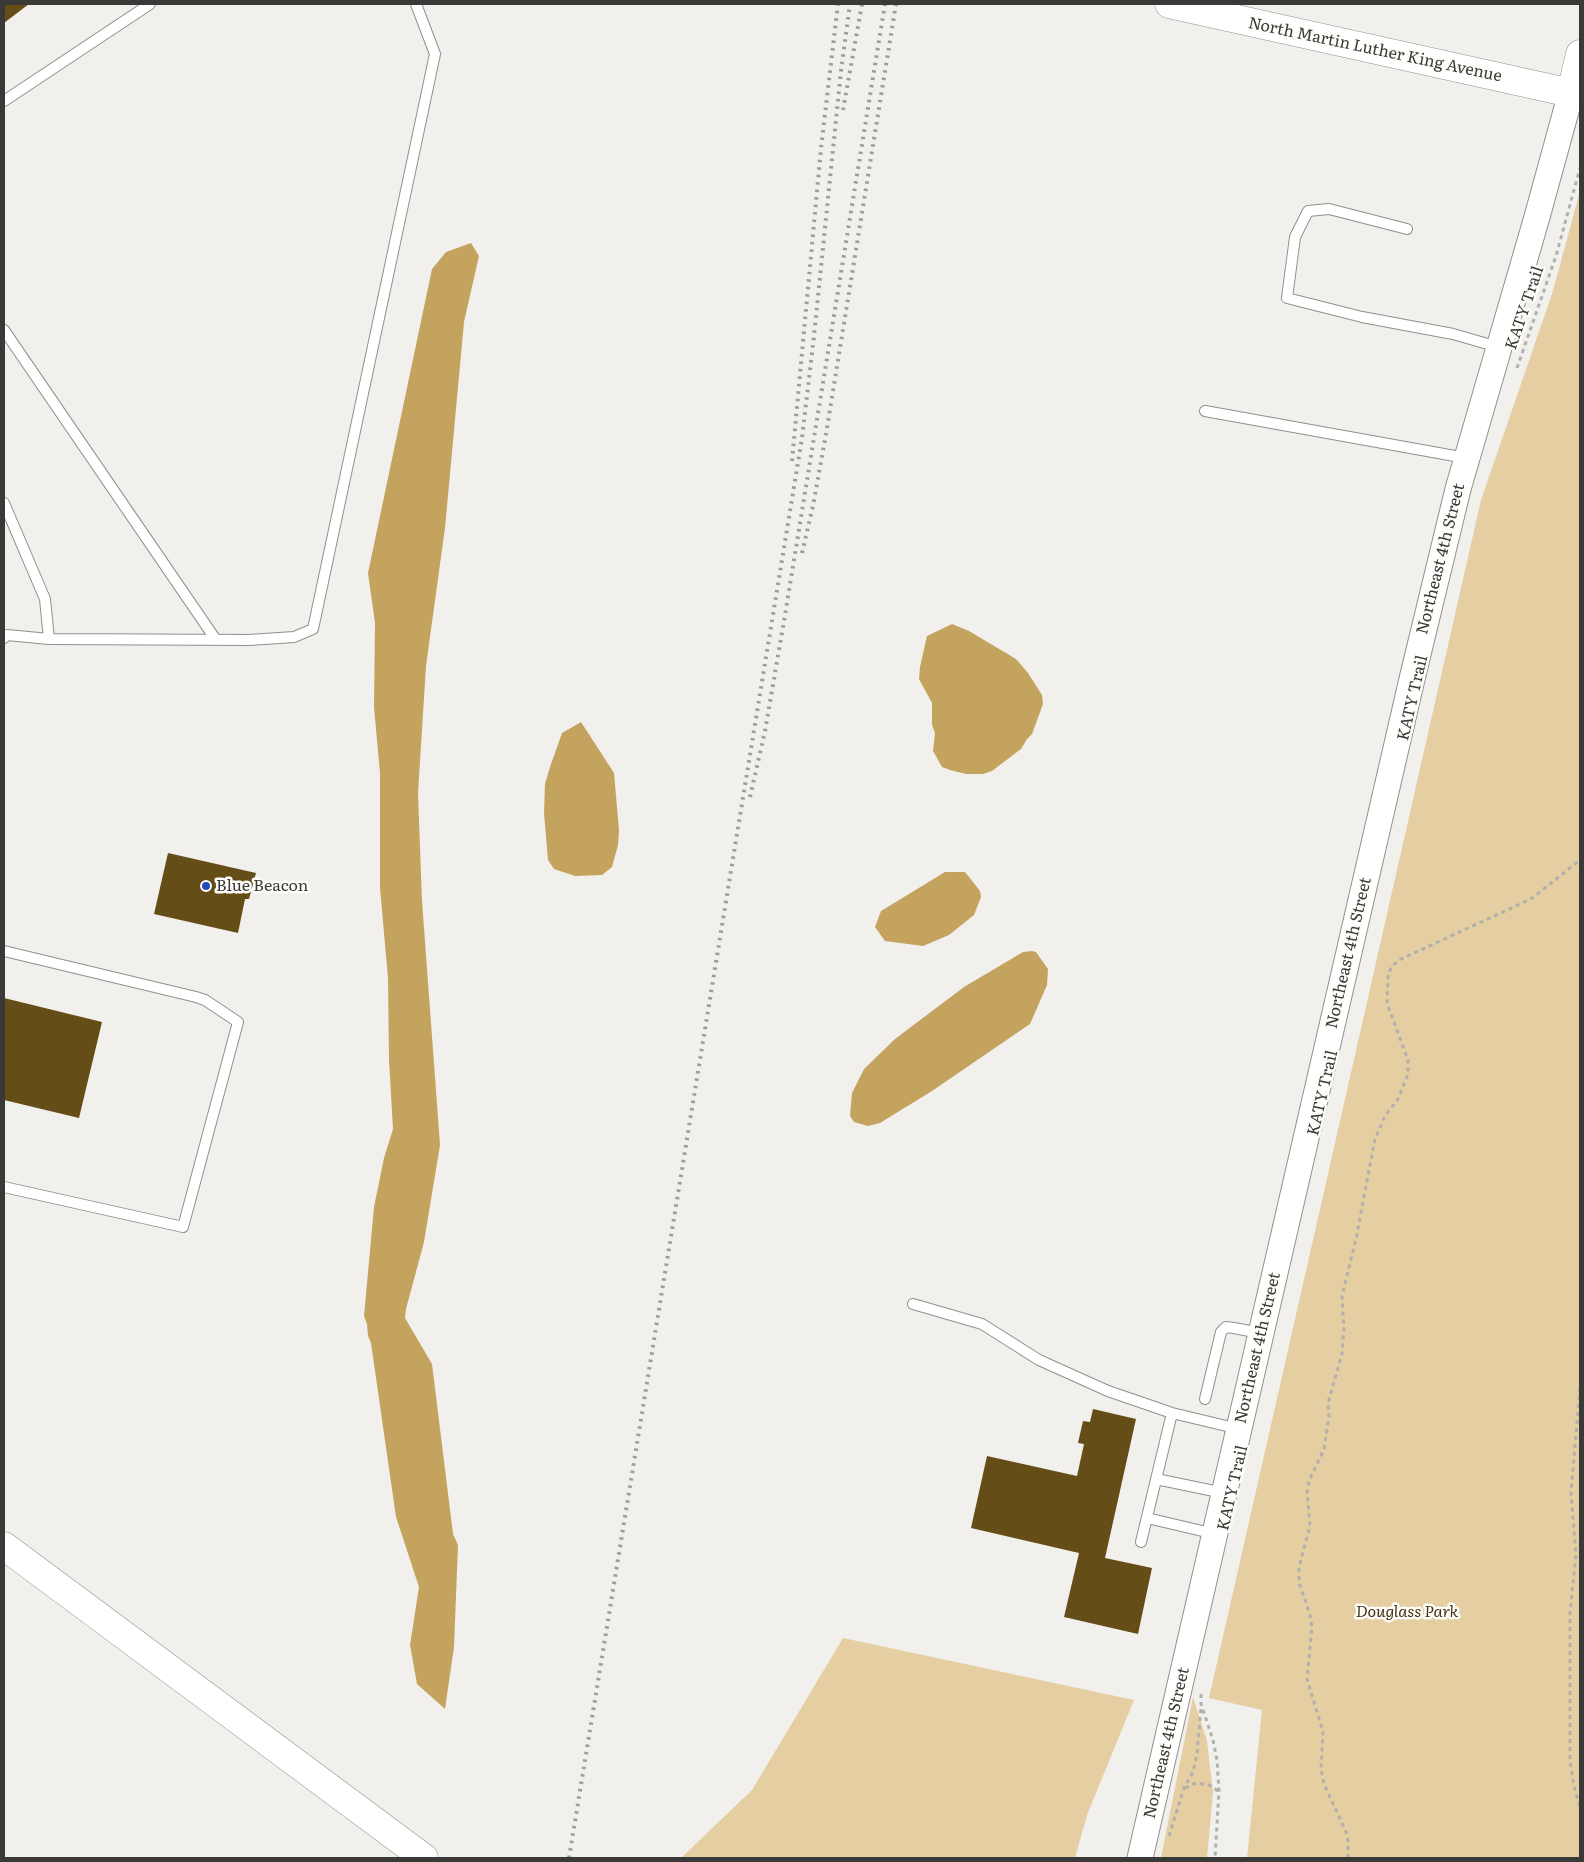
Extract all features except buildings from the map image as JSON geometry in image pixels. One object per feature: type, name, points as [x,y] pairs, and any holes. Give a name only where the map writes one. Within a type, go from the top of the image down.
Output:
[{"type":"main road","name":"North Martin Luther King Avenue","points":[[1169,4],[1576,94]]},
{"type":"main road","name":"Northeast 4th Street","points":[[1576,94],[1580,54]]},
{"type":"main road","points":[[4,1546],[424,1858]]},
{"type":"street","name":"Northeast 4th Street","points":[[1140,1858],[1412,679],[1467,458],[1576,94]]},
{"type":"lane","points":[[4,101],[150,4]]},
{"type":"lane","points":[[5,635],[49,639],[249,640],[294,637],[313,629],[435,54],[416,4]]},
{"type":"lane","points":[[1407,229],[1329,209],[1308,211],[1295,237],[1287,298],[1362,317],[1453,334],[1499,348]]},
{"type":"lane","points":[[4,330],[216,640]]},
{"type":"lane","points":[[1205,410],[1467,458]]},
{"type":"lane","points":[[4,503],[45,599],[49,639]]},
{"type":"lane","points":[[4,951],[196,997],[205,1000],[238,1022],[183,1226],[4,1187]]},
{"type":"lane","points":[[912,1304],[982,1324],[1039,1360],[1108,1391],[1172,1413],[1240,1429]]},
{"type":"lane","points":[[1205,1400],[1221,1332],[1226,1327],[1262,1334]]},
{"type":"lane","points":[[1140,1542],[1172,1413]]},
{"type":"lane","points":[[1156,1479],[1225,1493]]},
{"type":"lane","points":[[1147,1518],[1216,1534]]},
{"type":"path","name":"KATY Trail","points":[[1516,370],[1556,256],[1580,168]]},
{"type":"path","points":[[1348,1858],[1346,1832],[1324,1784],[1321,1769],[1322,1732],[1309,1692],[1307,1679],[1312,1628],[1310,1615],[1299,1582],[1299,1567],[1310,1526],[1307,1492],[1324,1449],[1329,1417],[1328,1402],[1342,1354],[1344,1329],[1342,1296],[1356,1239],[1375,1139],[1385,1116],[1401,1093],[1408,1074],[1408,1060],[1387,1003],[1390,967],[1401,959],[1531,899],[1580,860]]},
{"type":"path","points":[[1580,1388],[1571,1493],[1576,1555],[1570,1613],[1570,1761],[1580,1807]]},
{"type":"path","points":[[1167,1841],[1197,1754],[1201,1730],[1201,1687]]},
{"type":"path","points":[[1202,1704],[1214,1740],[1217,1760],[1219,1791],[1215,1858]]},
{"type":"path","points":[[1184,1788],[1196,1783],[1209,1785],[1219,1791]]},
{"type":"green space","name":"Douglass Park","points":[[1580,191],[1580,1858],[1247,1858],[1262,1710],[1209,1698],[1481,500],[1553,291]]},
{"type":"green space","points":[[843,1638],[1134,1700],[1087,1815],[1075,1858],[681,1858],[752,1790]]},
{"type":"green space","points":[[1193,1697],[1207,1741],[1213,1792],[1207,1858],[1161,1858]]},
{"type":"shaded area","points":[[471,243],[479,256],[464,322],[445,528],[426,666],[418,793],[422,901],[440,1145],[424,1242],[405,1318],[432,1364],[453,1534],[458,1545],[454,1647],[445,1709],[417,1684],[410,1645],[419,1587],[396,1517],[371,1343],[364,1316],[374,1207],[384,1158],[393,1129],[389,1060],[388,978],[380,888],[380,773],[374,707],[375,623],[368,573],[432,269],[446,252]]},
{"type":"shaded area","points":[[952,624],[969,631],[1016,659],[1028,673],[1042,695],[1043,704],[1032,734],[1021,749],[992,771],[983,774],[966,774],[942,767],[933,751],[935,733],[932,725],[932,703],[919,679],[920,667],[927,636]]},
{"type":"shaded area","points":[[581,722],[614,773],[619,830],[618,845],[612,867],[602,875],[575,876],[554,869],[548,860],[544,813],[545,784],[562,733]]},
{"type":"shaded area","points":[[945,872],[965,872],[980,891],[981,897],[974,915],[949,935],[923,946],[885,941],[875,927],[881,911]]},
{"type":"shaded area","points":[[1023,952],[1036,952],[1048,969],[1047,985],[1030,1024],[932,1091],[880,1123],[868,1126],[854,1122],[850,1116],[852,1093],[864,1069],[895,1039],[964,987]]},
{"type":"railway","points":[[792,461],[821,148],[838,4]]},
{"type":"railway","points":[[569,1858],[802,438],[841,71],[850,4]]},
{"type":"railway","points":[[843,110],[862,4]]},
{"type":"railway","points":[[750,797],[765,731],[784,621],[885,4]]},
{"type":"railway","points":[[802,553],[826,434],[896,4]]},
{"type":"place","name":"Blue Beacon","points":[[206,886]]}]
